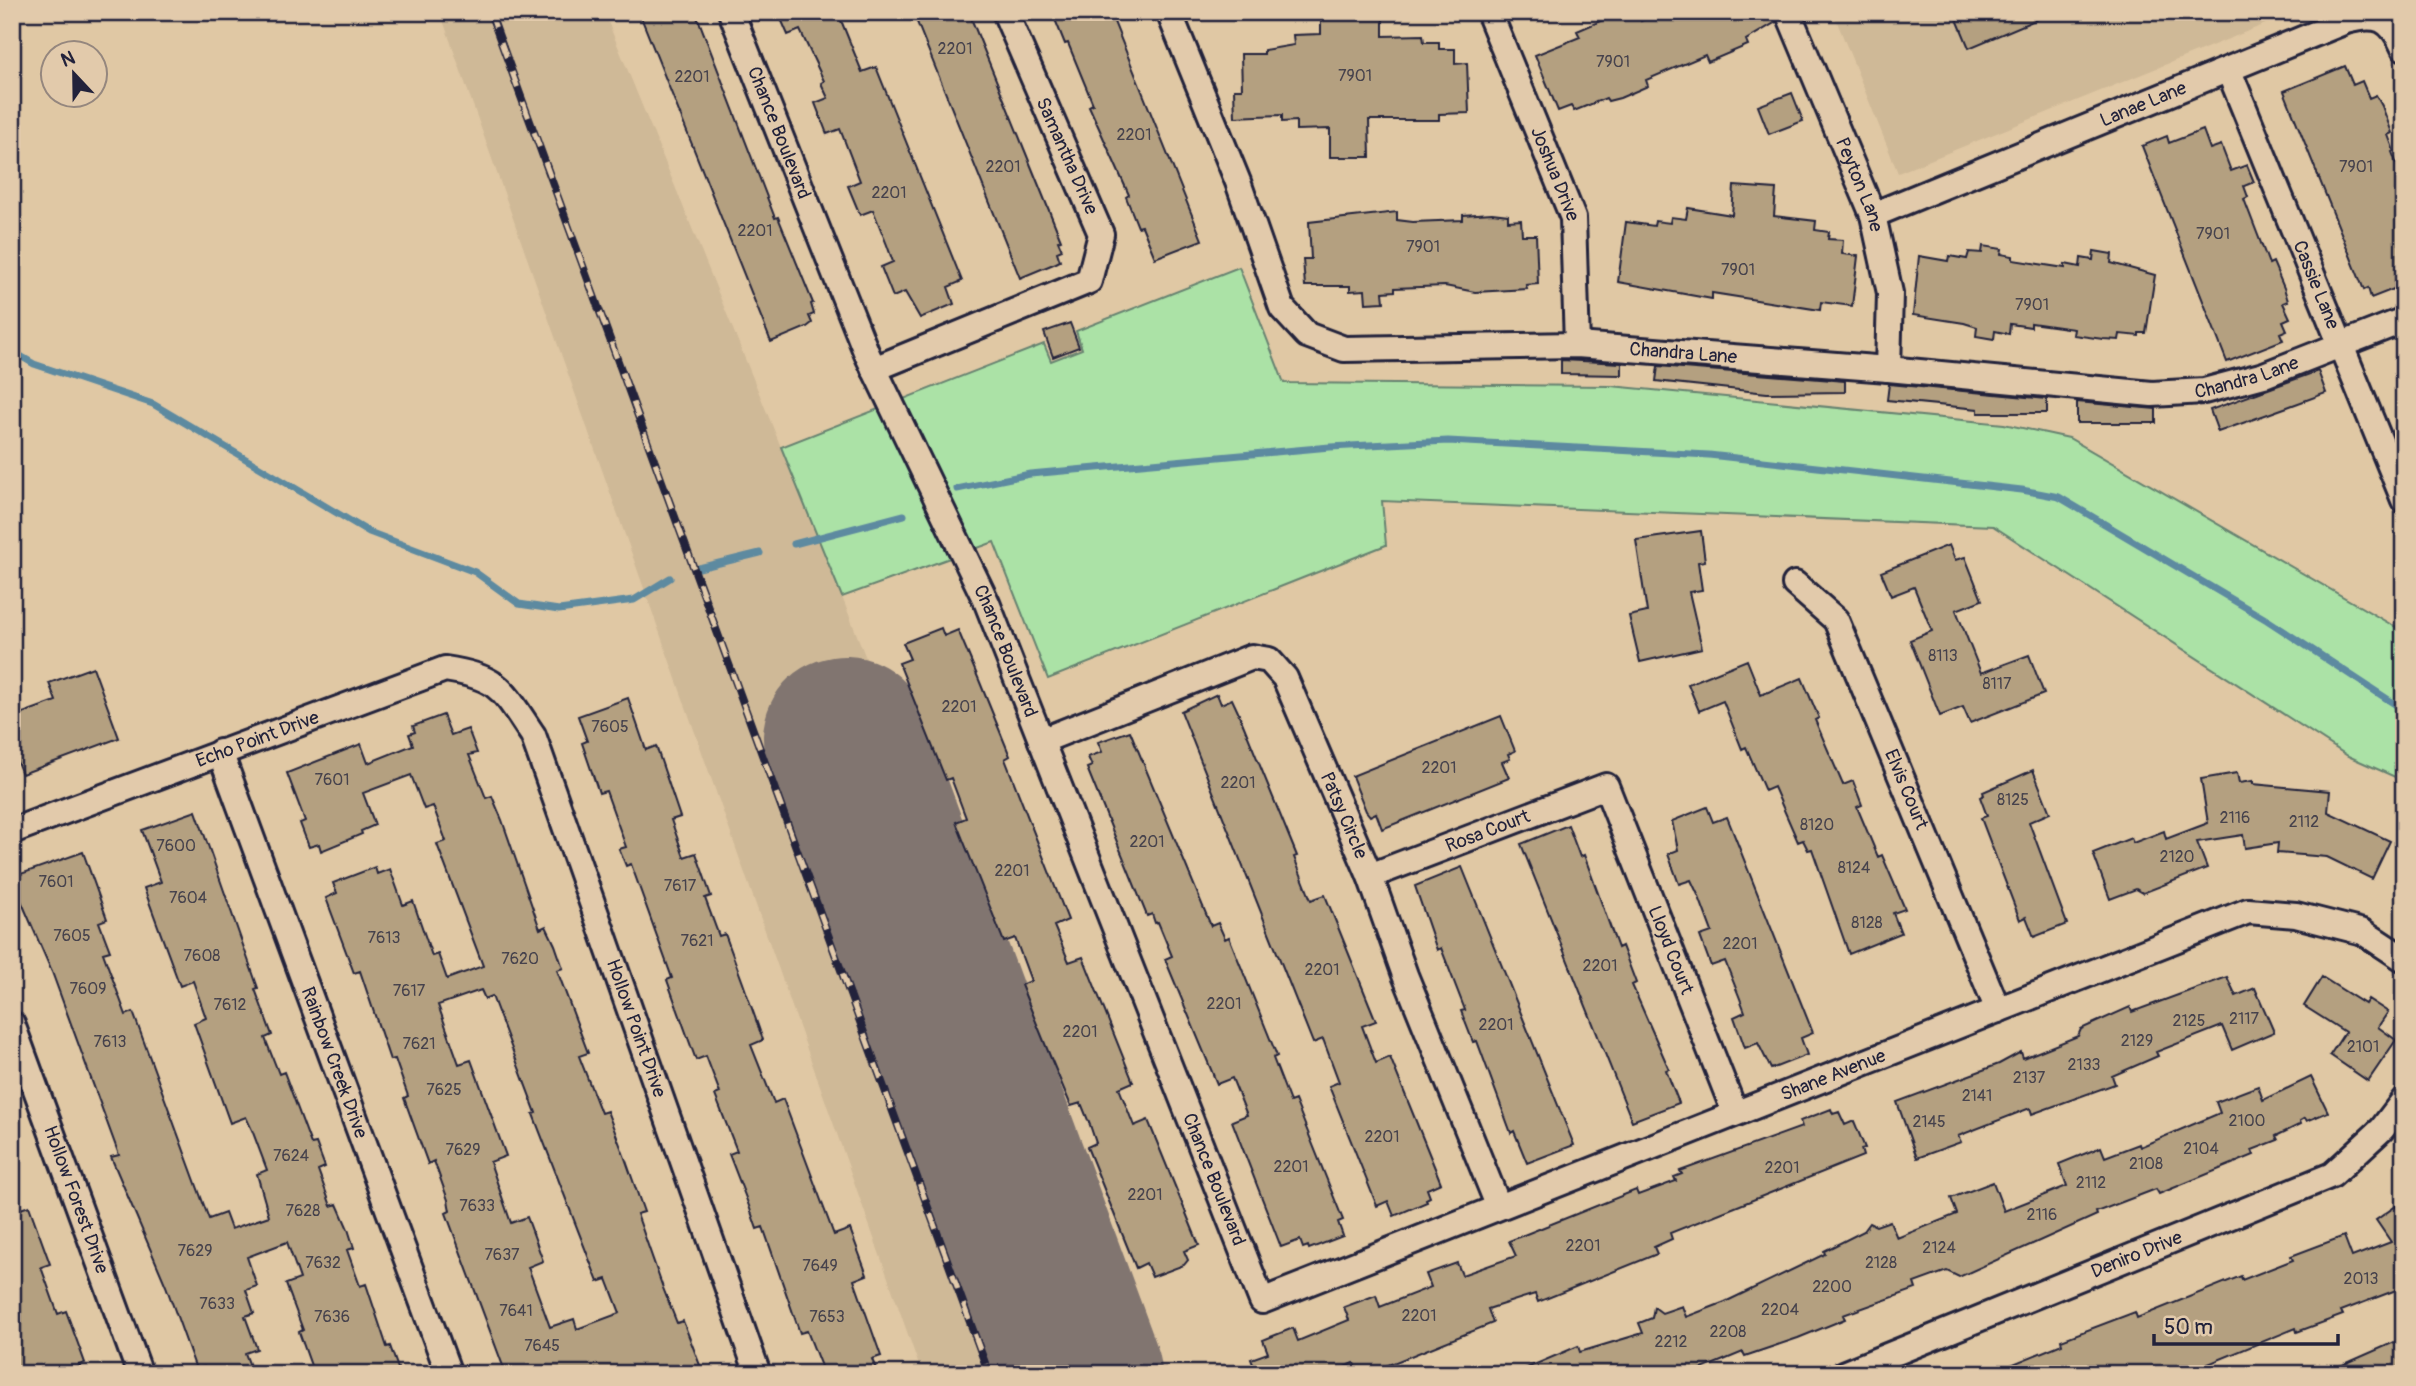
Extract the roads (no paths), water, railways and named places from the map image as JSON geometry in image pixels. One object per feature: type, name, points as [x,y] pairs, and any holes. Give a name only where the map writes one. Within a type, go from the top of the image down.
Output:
[{"type":"street","name":"Chance Boulevard","points":[[731,12],[874,369],[987,603],[1262,1301]]},
{"type":"street","name":"Samantha Drive","points":[[874,369],[1088,281],[1101,234],[1006,12]]},
{"type":"street","name":"Chandra Lane","points":[[1169,12],[1238,182],[1282,308],[1307,335],[1345,349],[1577,345],[1888,369],[2152,394],[2204,391],[2264,375],[2404,320]]},
{"type":"street","name":"Joshua Drive","points":[[1489,12],[1573,218],[1577,345]]},
{"type":"street","name":"Peyton Lane","points":[[1788,12],[1873,215],[1890,293],[1888,369]]},
{"type":"street","name":"Lanae Lane","points":[[1873,215],[2346,21],[2365,16],[2385,20],[2398,35],[2404,48]]},
{"type":"street","name":"Cassie Lane","points":[[2229,71],[2404,500]]},
{"type":"street","name":"Elvis Court","points":[[1795,584],[1836,620],[1998,1010]]},
{"type":"street","name":"Patsy Circle","points":[[1041,741],[1252,657],[1269,660],[1285,678],[1370,876],[1405,975],[1498,1205]]},
{"type":"street","name":"Echo Point Drive","points":[[12,831],[446,669],[477,673],[502,690]]},
{"type":"street","name":"Hollow Point Drive","points":[[502,690],[533,735],[758,1374]]},
{"type":"street","name":"Rainbow Creek Drive","points":[[219,752],[449,1374]]},
{"type":"street","name":"Rosa Court","points":[[1370,876],[1606,786]]},
{"type":"street","name":"Lloyd Court","points":[[1606,786],[1734,1113]]},
{"type":"street","name":"Shane Avenue","points":[[1262,1301],[1498,1205],[2248,911],[2296,915],[2363,932],[2404,960]]},
{"type":"street","name":"Hollow Forest Drive","points":[[12,1024],[140,1374]]},
{"type":"street","name":"Deniro Drive","points":[[1843,1374],[2332,1175],[2382,1129],[2404,1100]]},
{"type":"waterway","points":[[12,351],[34,364],[153,404],[369,532],[475,572],[519,604],[559,610],[634,600],[670,578]]},
{"type":"waterway","points":[[957,489],[1030,474],[1330,447],[1448,441],[1709,455],[2022,490],[2059,497],[2267,620],[2404,710]]},
{"type":"waterway","points":[[794,544],[904,515]]},
{"type":"waterway","points":[[699,568],[760,553]]},
{"type":"railway","points":[[490,12],[989,1374]]}]
